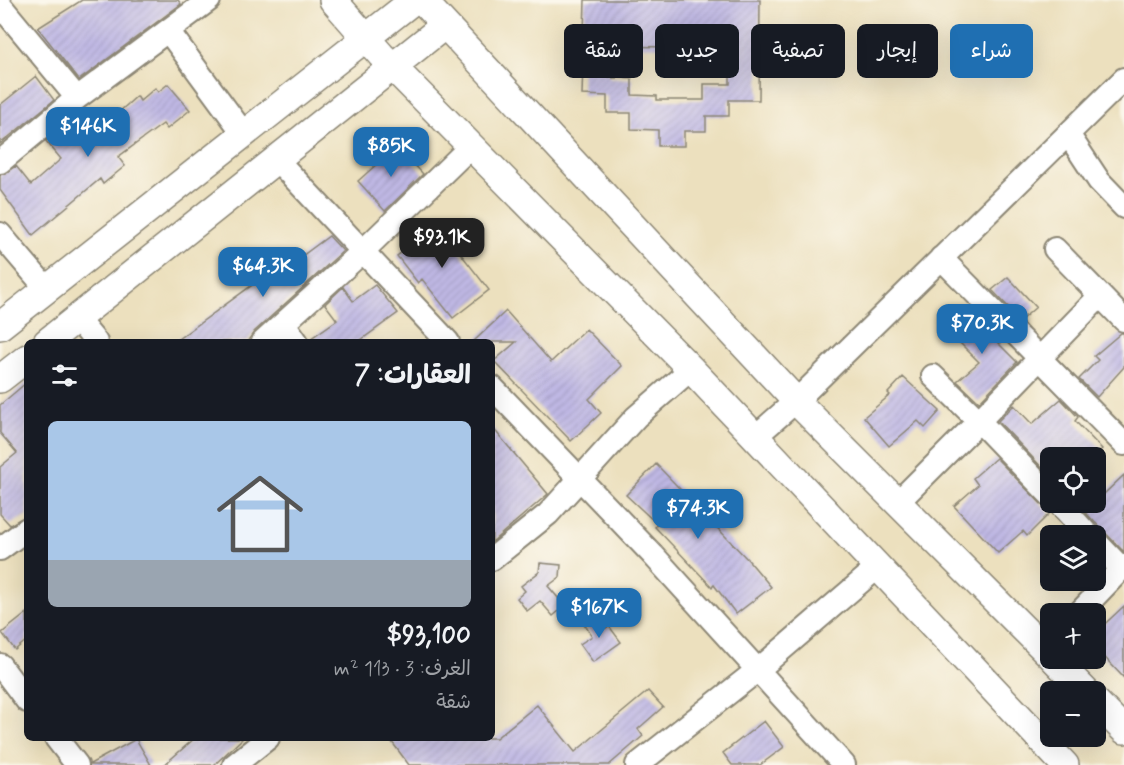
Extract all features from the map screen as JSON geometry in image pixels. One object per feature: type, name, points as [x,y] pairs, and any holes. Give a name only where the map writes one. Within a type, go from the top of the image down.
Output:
[{"type":"street","points":[[0,162],[77,98],[169,32],[209,0]]},
{"type":"street","points":[[333,0],[393,66],[691,369],[1065,765]]},
{"type":"street","points":[[0,326],[414,0]]},
{"type":"street","points":[[422,0],[796,401],[1040,642]]},
{"type":"street","points":[[0,5],[77,98]]},
{"type":"street","points":[[51,339],[445,25]]},
{"type":"street","points":[[169,32],[244,134]]},
{"type":"street","points":[[755,437],[796,401],[1124,79]]},
{"type":"street","points":[[1068,134],[1099,181],[1124,207]]},
{"type":"street","points":[[272,339],[291,333],[310,297],[362,253],[471,146]]},
{"type":"street","points":[[276,159],[445,339]]},
{"type":"street","points":[[0,234],[47,289]]},
{"type":"street","points":[[1054,249],[1124,320]]},
{"type":"street","points":[[941,258],[1124,444]]},
{"type":"street","points":[[898,502],[1100,296]]},
{"type":"street","points":[[76,318],[94,339]]},
{"type":"street","points":[[0,379],[24,360]]},
{"type":"street","points":[[495,557],[548,514],[636,417],[691,369]]},
{"type":"street","points":[[933,376],[1040,485]]},
{"type":"street","points":[[495,390],[759,669],[844,765]]},
{"type":"street","points":[[1068,513],[1079,525]]},
{"type":"street","points":[[0,549],[24,531]]},
{"type":"street","points":[[1089,603],[1123,567],[1106,551]]},
{"type":"street","points":[[637,765],[759,669],[878,567]]},
{"type":"street","points":[[0,665],[24,696]]},
{"type":"street","points":[[1065,669],[1076,681]]},
{"type":"street","points":[[1106,712],[1124,730]]},
{"type":"street","points":[[58,741],[77,765]]},
{"type":"building","points":[[82,0],[178,0],[181,4],[79,80],[38,28]]},
{"type":"building","points":[[585,0],[760,0],[760,24],[751,24],[751,78],[759,78],[759,100],[729,100],[729,116],[706,116],[706,131],[684,131],[684,146],[658,146],[658,130],[631,129],[631,113],[607,113],[607,96],[582,95],[583,78],[632,79],[632,95],[657,96],[657,100],[704,100],[704,84],[730,84],[730,78],[739,78],[739,24],[655,24],[655,47],[643,47],[643,24],[584,24]]},
{"type":"building","points":[[36,76],[54,100],[0,144],[0,105]]},
{"type":"building","points":[[168,84],[190,110],[167,129],[163,124],[118,157],[125,166],[103,184],[100,179],[33,235],[0,190],[0,175],[16,166],[31,185],[61,159],[46,141],[70,121],[82,136],[86,133],[90,138],[137,96],[140,101],[155,88],[158,92]]},
{"type":"building","points":[[397,146],[423,174],[385,211],[358,181]]},
{"type":"building","points":[[412,222],[450,240],[489,290],[453,318],[422,279],[418,283],[397,256],[414,243],[403,231]]},
{"type":"building","points":[[329,236],[343,251],[249,339],[178,339],[284,262],[287,267]]},
{"type":"building","points":[[1008,277],[1036,307],[1021,320],[992,290]]},
{"type":"building","points":[[375,285],[398,313],[362,339],[310,339],[337,320],[325,304],[343,287],[353,301]]},
{"type":"building","points":[[972,309],[1001,338],[997,342],[1017,362],[979,402],[957,381],[979,362],[950,333]]},
{"type":"building","points":[[506,311],[551,362],[586,329],[622,366],[589,399],[601,413],[571,441],[495,362],[516,342],[476,339]]},
{"type":"building","points":[[1121,333],[1124,333],[1124,367],[1097,397],[1079,379],[1098,360],[1094,356]]},
{"type":"building","points":[[903,377],[940,411],[925,428],[918,421],[889,446],[864,417],[890,395],[888,393]]},
{"type":"building","points":[[24,385],[24,517],[10,525],[0,514],[0,467],[17,453],[0,433],[0,405]]},
{"type":"building","points":[[1061,399],[1078,417],[1075,421],[1100,447],[1040,447],[1040,465],[998,421],[1014,405],[1032,424]]},
{"type":"building","points":[[495,431],[548,494],[495,539]]},
{"type":"building","points":[[996,458],[1040,503],[1040,513],[1050,513],[1027,536],[1023,531],[998,553],[954,506],[978,485],[973,478]]},
{"type":"building","points":[[656,464],[771,587],[736,614],[714,585],[712,587],[655,527],[657,524],[626,495]]},
{"type":"building","points":[[1124,475],[1124,552],[1106,534],[1106,525],[1098,525],[1086,513],[1106,513],[1106,492]]},
{"type":"building","points":[[540,563],[561,565],[560,577],[548,586],[565,606],[553,616],[540,601],[527,611],[517,598],[525,591],[521,586],[539,572]]},
{"type":"building","points":[[1124,606],[1124,678],[1106,659],[1106,623]]},
{"type":"building","points":[[24,615],[24,642],[15,650],[2,633]]},
{"type":"building","points":[[599,618],[606,628],[609,626],[621,642],[593,662],[580,644],[592,636],[581,619]]},
{"type":"building","points":[[648,691],[663,707],[638,729],[643,736],[609,765],[409,765],[391,741],[495,741],[495,738],[537,705],[575,752]]},
{"type":"building","points":[[764,721],[784,747],[760,765],[732,765],[723,753]]},
{"type":"building","points":[[132,741],[137,741],[151,765],[90,765]]},
{"type":"building","points":[[192,741],[240,741],[214,765],[164,765]]}]
